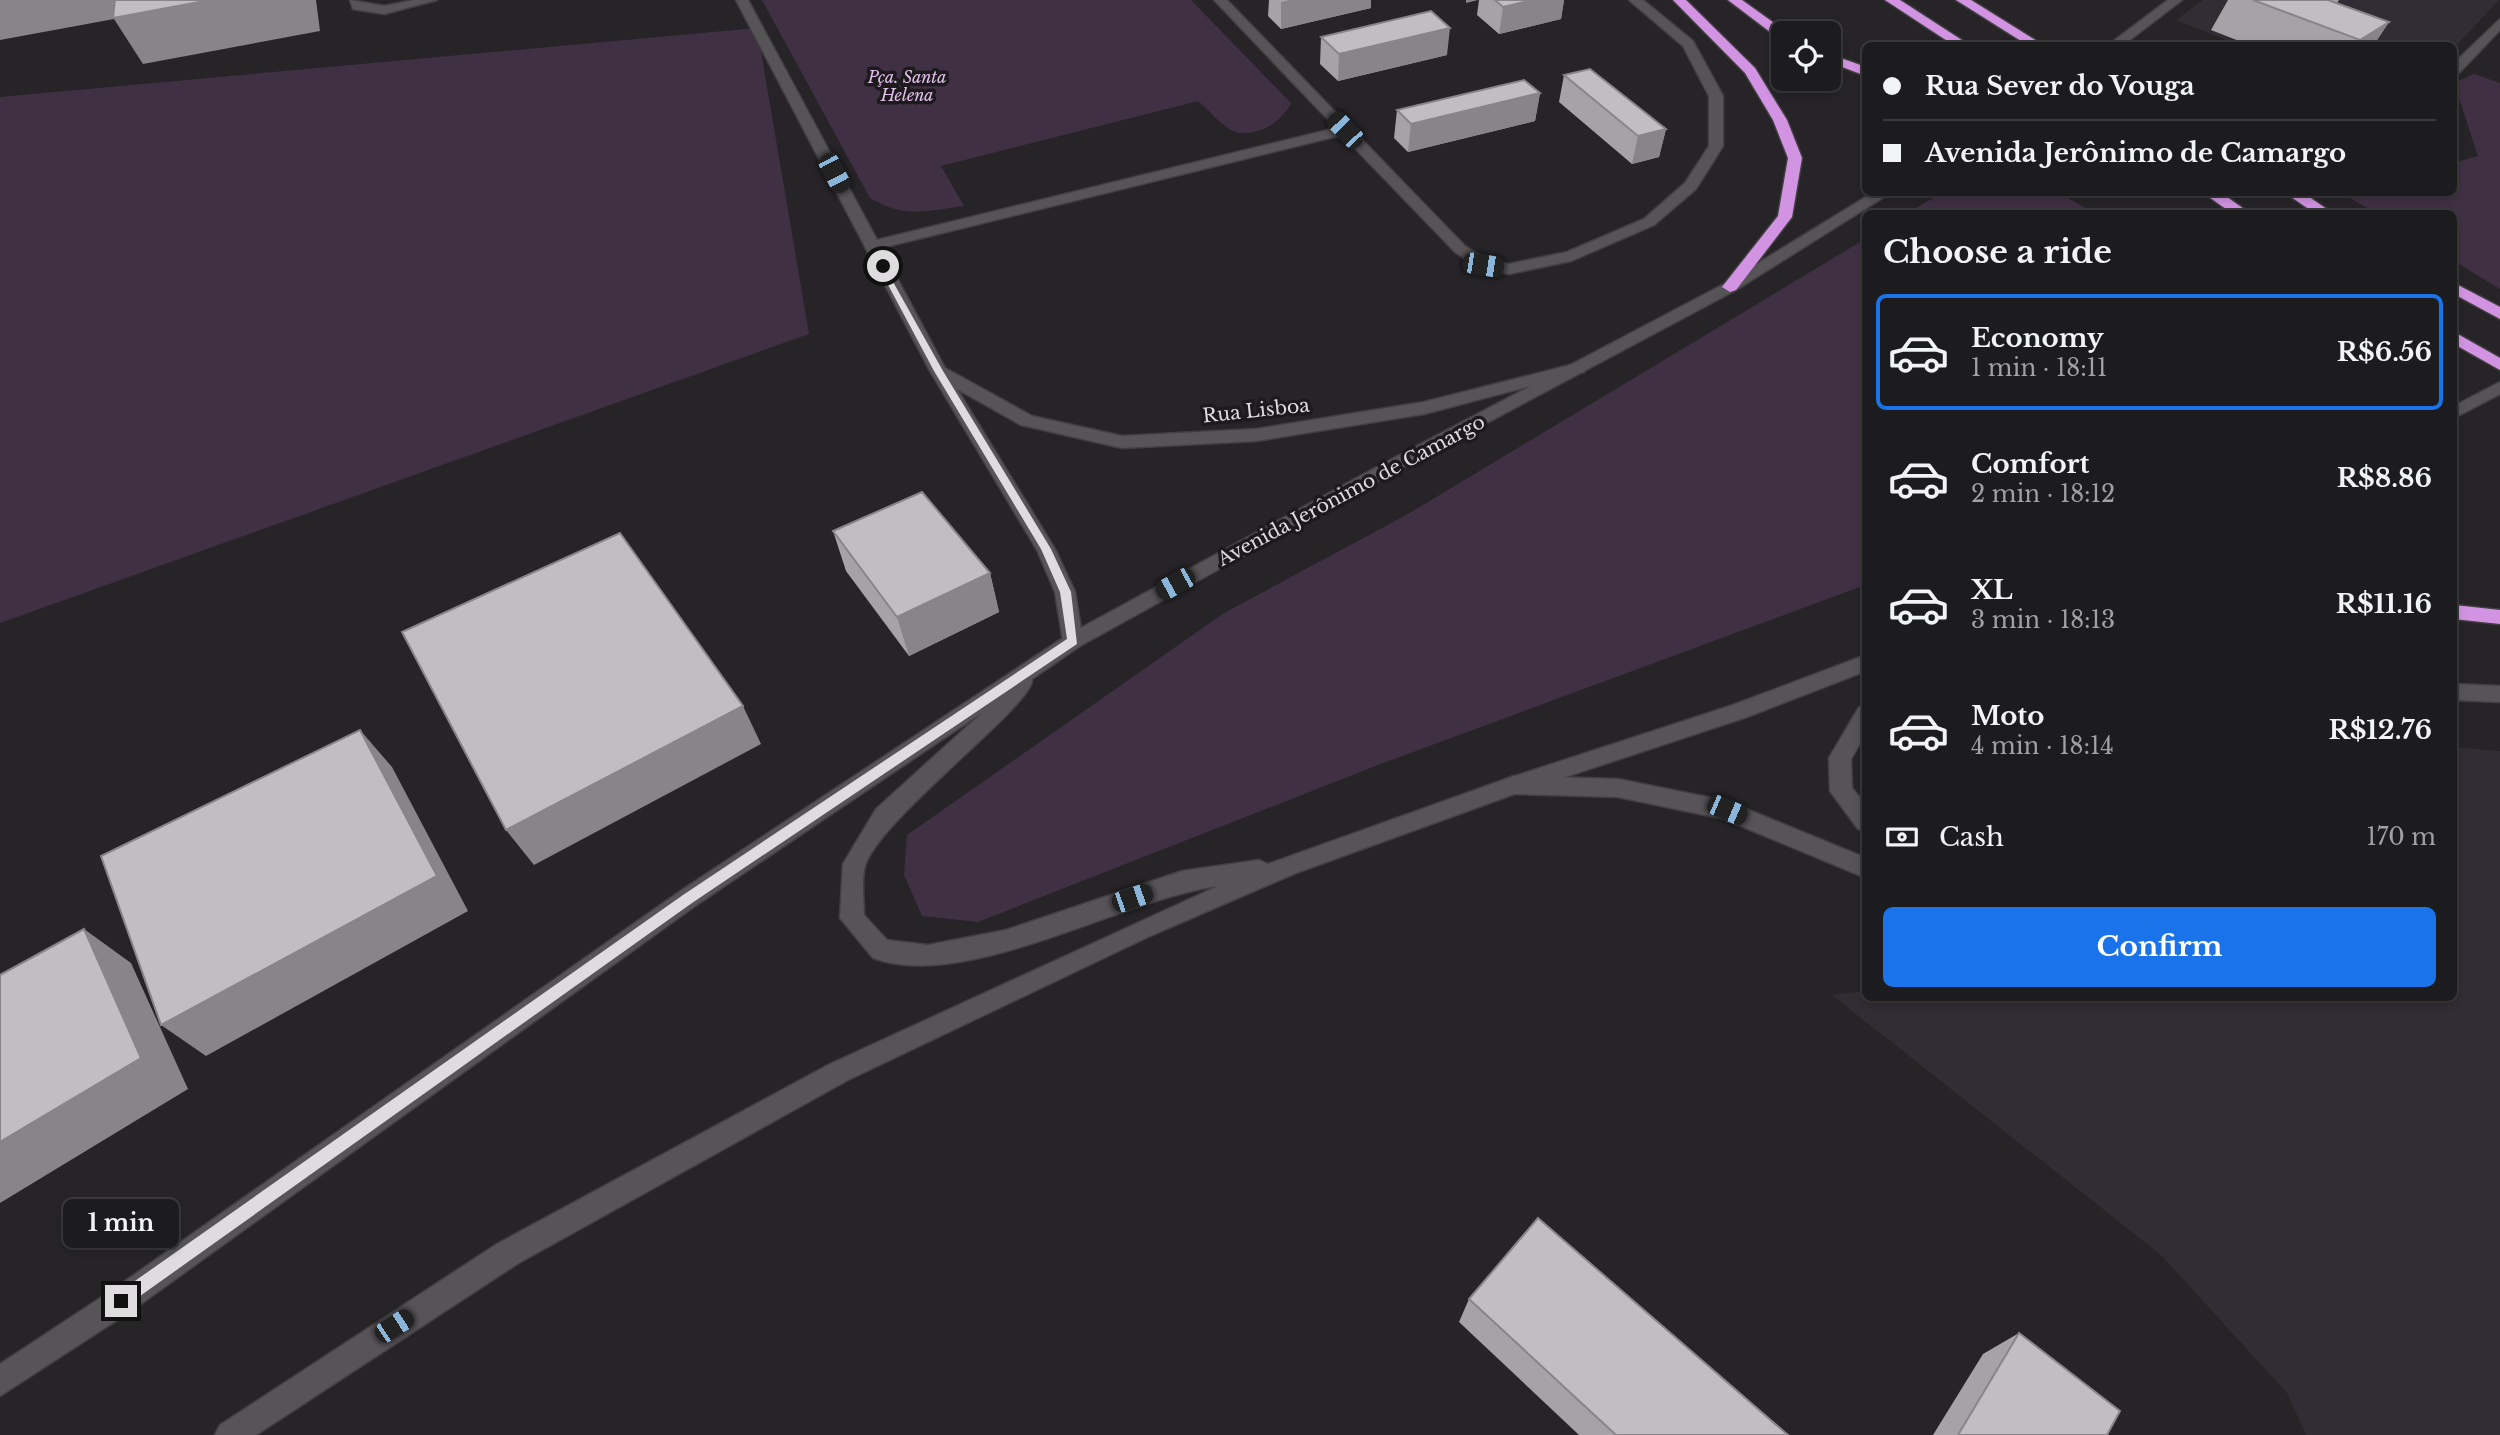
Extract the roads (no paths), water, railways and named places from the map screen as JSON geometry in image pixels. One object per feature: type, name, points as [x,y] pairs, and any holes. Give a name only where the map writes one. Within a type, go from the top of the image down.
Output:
[{"type":"highway","points":[[1679,0],[1750,71],[1780,120],[1795,158],[1785,217],[1730,287]]},
{"type":"highway","points":[[1734,0],[1771,26]]},
{"type":"highway","points":[[1891,0],[1959,42]]},
{"type":"highway","points":[[1962,0],[2032,42]]},
{"type":"highway","points":[[1841,63],[1862,70]]},
{"type":"highway","points":[[2215,196],[2237,210]]},
{"type":"highway","points":[[2297,196],[2320,210]]},
{"type":"highway","points":[[2457,290],[2500,314]]},
{"type":"highway","points":[[2457,339],[2500,365]]},
{"type":"highway","points":[[2457,612],[2500,617]]},
{"type":"street","points":[[356,0],[357,6],[384,10],[431,0]]},
{"type":"street","points":[[743,0],[938,371],[1046,549],[1065,592],[1073,641]]},
{"type":"street","points":[[1220,0],[1460,249],[1483,265],[1509,269],[1571,256],[1649,222],[1691,186],[1716,146],[1716,96],[1711,85],[1688,44],[1635,0]]},
{"type":"street","points":[[2118,42],[2176,0]]},
{"type":"street","points":[[2457,68],[2498,30]]},
{"type":"street","points":[[872,246],[1345,130]]},
{"type":"street","name":"Avenida Jerônimo de Camargo","points":[[0,1381],[121,1301],[687,899],[1073,641],[1371,477],[1586,366],[1730,287],[1878,196]]},
{"type":"street","name":"Rua Lisboa","points":[[938,371],[1027,421],[1122,442],[1256,435],[1424,408],[1586,366]]},
{"type":"street","points":[[2457,411],[2500,387]]},
{"type":"street","points":[[1041,662],[1001,708],[884,816],[854,864],[852,918],[881,950],[928,956],[1006,941],[1182,881],[1288,866]]},
{"type":"street","points":[[230,1435],[507,1254],[839,1072],[1142,929],[1288,866],[1514,785],[1740,711],[1862,665]]},
{"type":"street","points":[[2457,692],[2500,694]]},
{"type":"street","points":[[1862,720],[1840,758],[1841,791],[1862,817]]},
{"type":"street","points":[[1514,785],[1618,788],[1727,810],[1862,866]]},
{"type":"street","points":[[0,1391],[121,1301]]},
{"type":"park label","name":"Pça. Santa Helena","points":[[907,86]]}]
